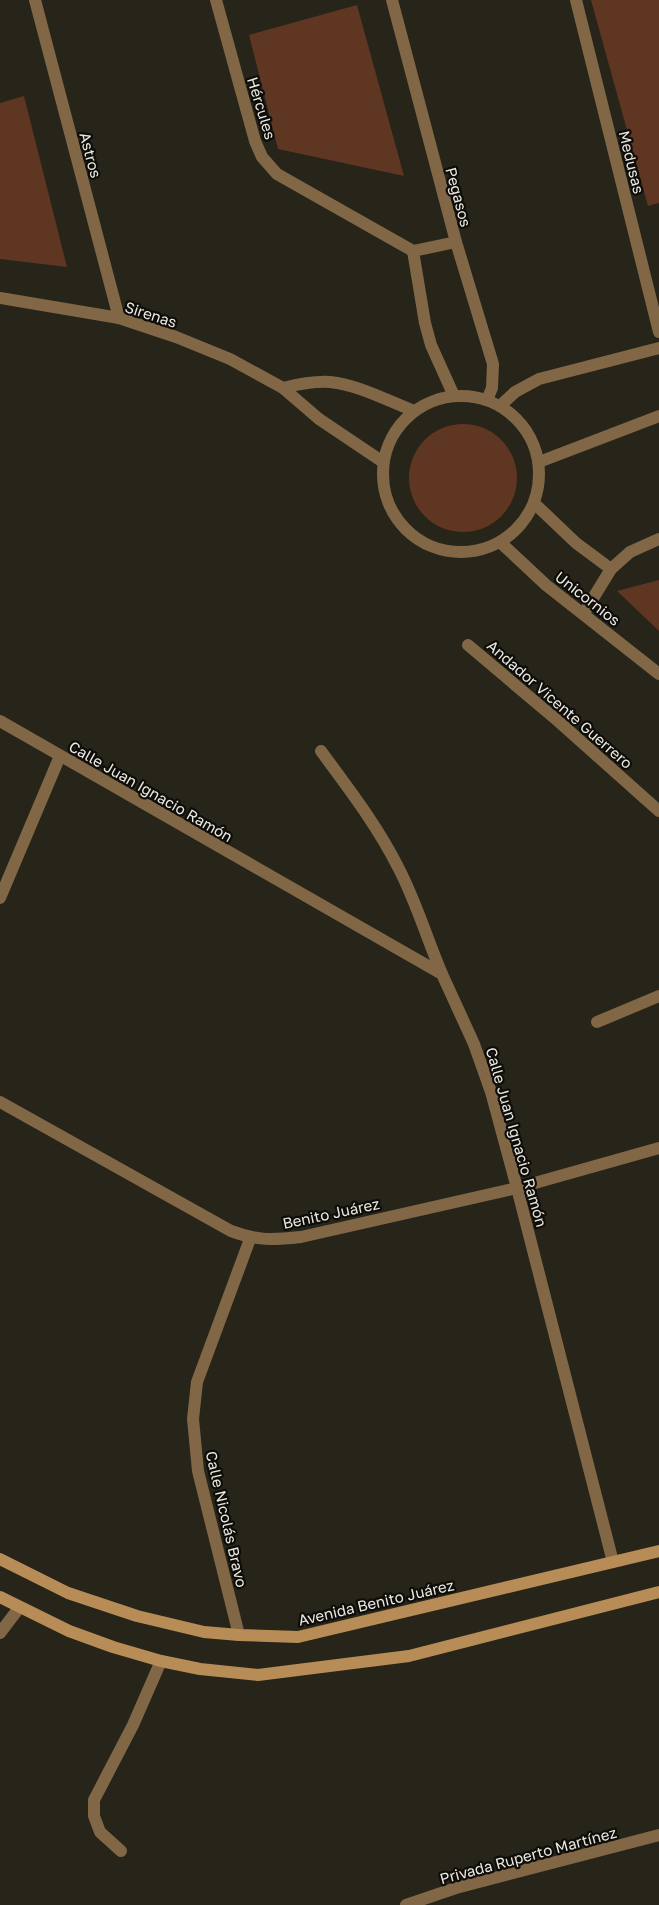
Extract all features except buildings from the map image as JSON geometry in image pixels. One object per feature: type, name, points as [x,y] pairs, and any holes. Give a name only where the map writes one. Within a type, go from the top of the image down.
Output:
[{"type":"main road","name":"Avenida Benito Juárez","points":[[0,1559],[68,1593],[137,1616],[204,1632],[298,1637],[659,1551]]},
{"type":"main road","points":[[0,1597],[69,1631],[113,1647],[161,1661],[258,1675],[409,1656],[659,1593]]},
{"type":"street","name":"Astros","points":[[35,0],[119,318]]},
{"type":"street","name":"Hércules","points":[[216,0],[255,141],[262,157],[277,174],[413,251]]},
{"type":"street","name":"Pegasos","points":[[392,0],[456,242],[493,364],[492,388],[487,400]]},
{"type":"street","name":"Medusas","points":[[576,0],[659,332]]},
{"type":"street","points":[[454,396],[431,345],[413,251],[456,242]]},
{"type":"street","name":"Sirenas","points":[[0,298],[119,318],[176,337],[230,359],[283,388],[319,419],[383,462]]},
{"type":"street","points":[[500,406],[515,392],[539,379],[659,348]]},
{"type":"street","points":[[283,388],[306,383],[330,382],[354,387],[414,411]]},
{"type":"street","points":[[454,396],[487,400],[500,406],[519,420],[532,440],[539,462],[539,483],[534,503],[520,525],[500,542],[467,552],[432,547],[403,527],[386,497],[383,462],[394,434],[414,411],[433,401],[454,396]]},
{"type":"street","points":[[539,462],[659,416]]},
{"type":"street","points":[[534,503],[576,543],[611,569]]},
{"type":"street","points":[[584,613],[611,569],[630,552],[659,539]]},
{"type":"street","name":"Unicornios","points":[[500,542],[546,585],[659,674]]},
{"type":"street","name":"Andador Vicente Guerrero","points":[[468,645],[659,811]]},
{"type":"street","name":"Calle Juan Ignacio Ramón","points":[[0,721],[442,974],[474,1044],[491,1092],[518,1188],[613,1562]]},
{"type":"street","points":[[321,750],[367,815],[398,866],[442,974]]},
{"type":"street","points":[[0,898],[60,756]]},
{"type":"street","points":[[597,1022],[659,996]]},
{"type":"street","name":"Benito Juárez","points":[[0,1102],[231,1231],[250,1239],[272,1240],[301,1237],[518,1188],[659,1148]]},
{"type":"street","name":"Calle Nicolás Bravo","points":[[239,1635],[198,1471],[193,1419],[197,1382],[250,1239]]},
{"type":"street","points":[[0,1633],[19,1608]]},
{"type":"street","points":[[121,1851],[100,1832],[94,1816],[93,1800],[133,1725],[161,1661]]},
{"type":"street","name":"Privada Ruperto Martínez","points":[[406,1905],[456,1888],[659,1835]]},
{"type":"shaded area","points":[[591,0],[659,0],[659,203],[648,206]]},
{"type":"shaded area","points":[[357,5],[404,176],[278,149],[249,35]]},
{"type":"shaded area","points":[[24,96],[67,267],[0,259],[0,103]]},
{"type":"shaded area","points":[[463,424],[484,428],[501,440],[513,457],[517,478],[513,499],[501,516],[484,528],[463,532],[442,528],[425,516],[413,499],[409,478],[413,457],[425,440],[442,428]]},
{"type":"shaded area","points":[[659,580],[659,631],[617,591]]}]
